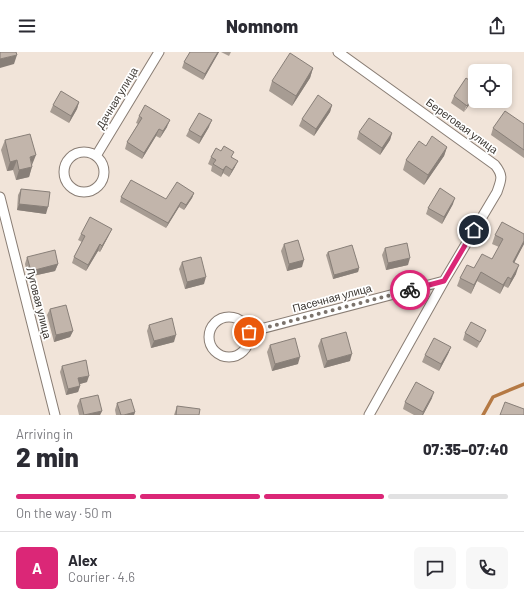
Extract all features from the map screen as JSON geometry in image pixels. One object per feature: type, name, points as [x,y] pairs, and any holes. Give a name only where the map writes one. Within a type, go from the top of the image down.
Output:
[{"type":"street","name":"Дачная улица","points":[[96,156],[159,52]]},
{"type":"street","name":"Береговая улица","points":[[338,52],[495,165],[501,172],[501,180],[497,192],[444,281],[369,415]]},
{"type":"street","points":[[81,153],[96,156],[104,169],[101,184],[88,192],[78,191],[69,186],[64,171],[68,161],[76,154],[81,153]]},
{"type":"street","name":"Луговая улица","points":[[0,197],[55,415]]},
{"type":"street","name":"Пасечная улица","points":[[249,332],[444,281]]},
{"type":"street","points":[[229,317],[239,319],[247,327],[249,332],[249,342],[243,351],[235,356],[230,357],[220,354],[213,348],[211,343],[210,333],[212,328],[215,323],[224,318],[229,317]]},
{"type":"building","points":[[0,52],[16,52],[17,55],[0,59]]},
{"type":"building","points":[[190,52],[218,52],[205,74],[184,62]]},
{"type":"building","points":[[290,53],[313,68],[296,96],[272,81]]},
{"type":"building","points":[[466,78],[468,79],[467,106],[454,96]]},
{"type":"building","points":[[61,91],[79,102],[71,116],[53,105]]},
{"type":"building","points":[[318,95],[332,105],[316,129],[302,119]]},
{"type":"building","points":[[145,105],[170,120],[163,131],[159,129],[144,153],[127,142],[142,118],[139,116]]},
{"type":"building","points":[[505,111],[524,124],[524,150],[493,128]]},
{"type":"building","points":[[199,113],[212,120],[201,137],[189,130]]},
{"type":"building","points":[[369,118],[392,133],[382,148],[359,132]]},
{"type":"building","points":[[30,134],[36,155],[30,157],[32,167],[19,170],[17,160],[10,162],[5,140]]},
{"type":"building","points":[[432,136],[447,147],[428,175],[406,160],[419,141],[426,146]]},
{"type":"building","points":[[224,146],[234,152],[231,157],[238,161],[232,170],[226,166],[223,170],[213,164],[216,160],[211,157],[216,148],[221,151]]},
{"type":"building","points":[[131,180],[166,199],[177,182],[194,193],[186,205],[181,202],[168,223],[121,197]]},
{"type":"building","points":[[440,188],[455,198],[444,217],[428,208]]},
{"type":"building","points":[[21,189],[50,192],[48,207],[19,204]]},
{"type":"building","points":[[90,217],[112,229],[102,246],[100,244],[88,265],[74,257],[85,236],[81,234]]},
{"type":"building","points":[[502,222],[524,234],[524,241],[513,262],[519,265],[511,279],[508,277],[503,285],[481,272],[474,285],[460,278],[467,265],[474,268],[482,254],[492,259],[503,239],[495,235]]},
{"type":"building","points":[[298,240],[304,260],[289,264],[284,244]]},
{"type":"building","points":[[407,243],[410,258],[388,263],[385,248]]},
{"type":"building","points":[[352,245],[359,268],[334,275],[328,252]]},
{"type":"building","points":[[55,250],[58,264],[31,271],[27,257]]},
{"type":"building","points":[[201,257],[206,277],[187,282],[182,262]]},
{"type":"building","points":[[66,305],[73,331],[56,335],[50,309]]},
{"type":"building","points":[[172,318],[176,335],[154,341],[149,325]]},
{"type":"building","points":[[471,322],[486,330],[480,342],[465,333]]},
{"type":"building","points":[[346,332],[352,354],[327,361],[321,339]]},
{"type":"building","points":[[295,338],[300,357],[275,364],[270,345]]},
{"type":"building","points":[[434,338],[451,347],[441,364],[425,355]]},
{"type":"building","points":[[86,360],[89,376],[78,378],[80,386],[68,389],[62,366]]},
{"type":"building","points":[[416,382],[434,392],[423,412],[405,402]]},
{"type":"building","points":[[98,395],[102,411],[84,415],[80,399]]},
{"type":"building","points":[[131,399],[135,412],[121,415],[117,403]]},
{"type":"building","points":[[505,402],[524,409],[524,415],[500,415]]},
{"type":"building","points":[[177,406],[200,409],[199,415],[176,415]]},
{"type":"waterway","points":[[483,415],[493,397],[524,384]]},
{"type":"way so far","points":[[249,332],[410,290]]},
{"type":"route","points":[[410,290],[444,281],[474,230]]}]
